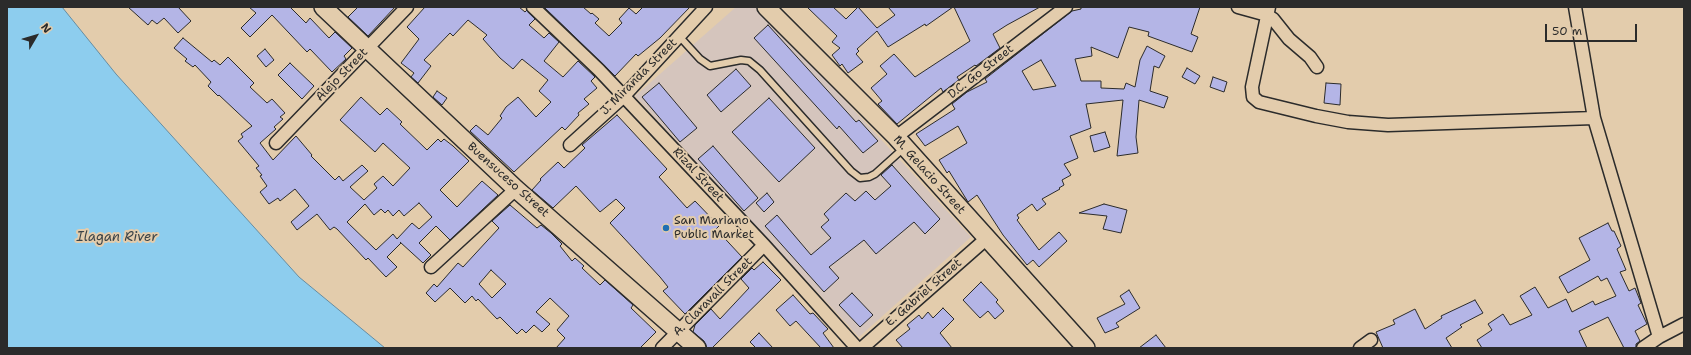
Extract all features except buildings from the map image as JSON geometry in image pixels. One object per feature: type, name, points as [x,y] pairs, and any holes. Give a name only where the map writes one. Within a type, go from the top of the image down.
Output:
[{"type":"street","name":"Buensuceso Street","points":[[324,7],[516,189],[697,348]]},
{"type":"street","name":"Alejo Street","points":[[276,143],[407,7]]},
{"type":"street","name":"Rizal Street","points":[[533,7],[624,96],[764,245],[857,348]]},
{"type":"street","name":"J. Miranda Street","points":[[570,145],[624,96],[706,7]]},
{"type":"street","name":"M. Gelacio Street","points":[[766,7],[900,142],[1086,348]]},
{"type":"street","name":"D.C. Go Street","points":[[900,142],[1066,7]]},
{"type":"street","points":[[1238,7],[1268,11],[1289,39],[1310,57],[1317,67]]},
{"type":"street","points":[[1575,7],[1594,118],[1659,337]]},
{"type":"street","points":[[1268,11],[1252,88],[1254,98],[1259,102],[1348,122],[1388,125],[1594,118]]},
{"type":"street","points":[[431,267],[516,189]]},
{"type":"street","name":"E. Gabriel Street","points":[[862,348],[986,239]]},
{"type":"street","name":"A. Claravall Street","points":[[662,348],[764,245]]},
{"type":"street","points":[[1643,348],[1659,337],[1684,324]]},
{"type":"street","points":[[1360,348],[1371,340]]},
{"type":"lane","points":[[680,36],[700,59],[710,66],[741,60],[749,61],[760,70],[851,171],[860,178],[869,177],[875,174],[900,142]]},
{"type":"shaded area","points":[[736,7],[759,7],[971,237],[859,337],[635,96]]},
{"type":"water","name":"Ilagan River","points":[[7,7],[62,7],[116,74],[299,277],[385,348],[7,348]]},
{"type":"place","name":"San Mariano Public Market","points":[[666,228]]}]
